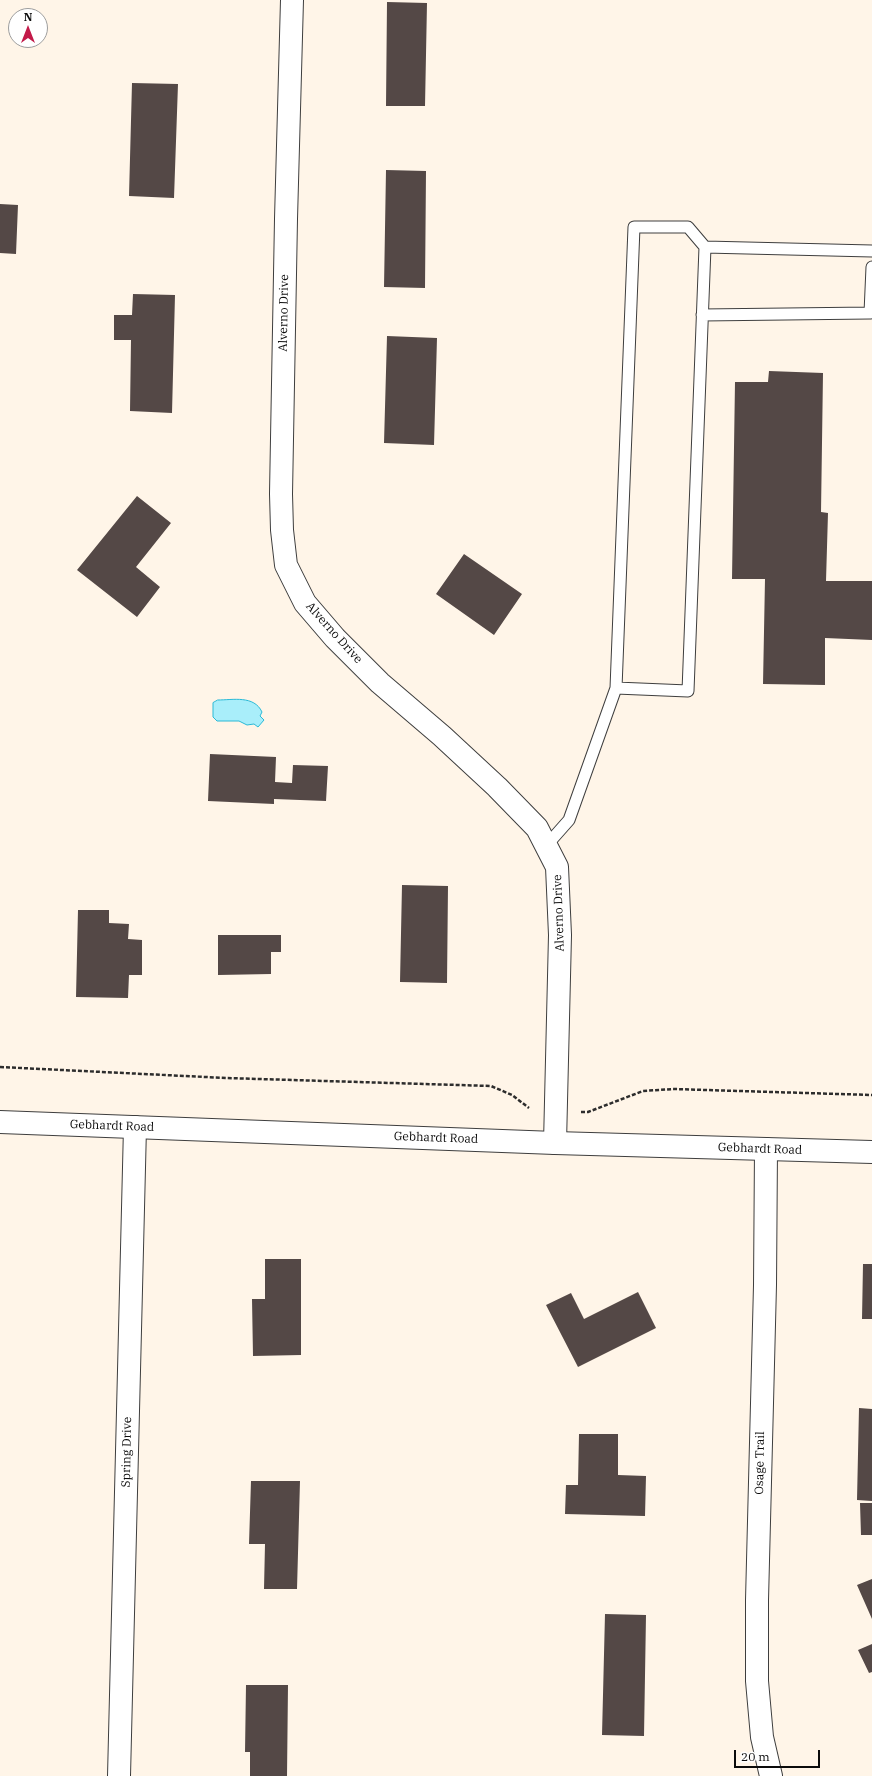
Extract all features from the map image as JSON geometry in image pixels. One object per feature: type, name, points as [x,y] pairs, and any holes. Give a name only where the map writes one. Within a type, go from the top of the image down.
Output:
[{"type":"street","name":"Alverno Drive","points":[[292,0],[281,494],[282,530],[286,565],[306,603],[334,638],[380,683],[442,736],[497,787],[537,828],[557,867],[560,935],[554,1143]]},
{"type":"street","name":"Gebhardt Road","points":[[0,1122],[554,1143],[872,1152]]},
{"type":"street","name":"Spring Drive","points":[[119,1776],[134,1127]]},
{"type":"street","name":"Osage Trail","points":[[766,1149],[765,1285],[757,1600],[757,1673],[762,1737],[771,1776]]},
{"type":"lane","points":[[546,846],[569,820],[616,688],[634,227],[688,227],[705,247],[688,690],[616,688]]},
{"type":"lane","points":[[705,247],[872,251]]},
{"type":"lane","points":[[702,315],[870,313],[872,267]]},
{"type":"path","points":[[0,1067],[226,1078],[491,1086],[512,1095],[531,1109],[556,1113],[588,1112],[644,1091],[673,1089],[872,1095]]},
{"type":"water","points":[[236,699],[254,703],[262,712],[260,716],[264,720],[258,727],[254,724],[247,725],[239,721],[217,721],[213,717],[213,703],[218,700]]},
{"type":"building","points":[[387,2],[427,3],[425,106],[386,106]]},
{"type":"building","points":[[132,83],[178,84],[174,198],[129,196]]},
{"type":"building","points":[[386,170],[426,171],[425,288],[384,287]]},
{"type":"building","points":[[0,204],[18,205],[16,254],[0,253]]},
{"type":"building","points":[[133,294],[175,295],[172,413],[130,411],[131,340],[114,340],[114,315],[132,315]]},
{"type":"building","points":[[387,336],[437,338],[434,445],[384,443]]},
{"type":"building","points":[[769,371],[823,373],[821,512],[828,513],[826,581],[872,581],[872,640],[825,638],[825,685],[763,684],[765,579],[732,579],[735,382],[768,382]]},
{"type":"building","points":[[137,496],[171,523],[136,567],[160,587],[137,617],[77,570]]},
{"type":"building","points":[[464,554],[522,594],[494,635],[436,594]]},
{"type":"building","points":[[210,754],[276,757],[275,782],[292,783],[293,765],[328,766],[326,801],[274,799],[274,804],[208,801]]},
{"type":"building","points":[[402,885],[448,886],[447,983],[400,982]]},
{"type":"building","points":[[78,910],[109,910],[109,923],[129,924],[128,939],[142,940],[142,975],[129,975],[128,998],[76,997]]},
{"type":"building","points":[[218,935],[281,935],[281,952],[271,952],[271,974],[218,975]]},
{"type":"building","points":[[265,1259],[301,1259],[301,1355],[253,1356],[252,1299],[265,1299]]},
{"type":"building","points":[[863,1264],[872,1264],[872,1319],[862,1319]]},
{"type":"building","points":[[638,1292],[656,1328],[578,1367],[546,1305],[571,1293],[584,1319]]},
{"type":"building","points":[[859,1408],[872,1409],[872,1501],[857,1500]]},
{"type":"building","points":[[579,1434],[618,1434],[618,1475],[646,1476],[645,1516],[565,1514],[566,1485],[578,1485]]},
{"type":"building","points":[[251,1481],[300,1481],[297,1589],[264,1589],[265,1544],[249,1544]]},
{"type":"building","points":[[860,1503],[872,1503],[872,1535],[861,1535]]},
{"type":"building","points":[[872,1579],[872,1619],[857,1585]]},
{"type":"building","points":[[605,1614],[646,1615],[644,1736],[602,1735]]},
{"type":"building","points":[[872,1644],[872,1672],[869,1673],[858,1650]]},
{"type":"building","points":[[246,1685],[288,1685],[287,1776],[250,1776],[250,1752],[245,1752]]}]
